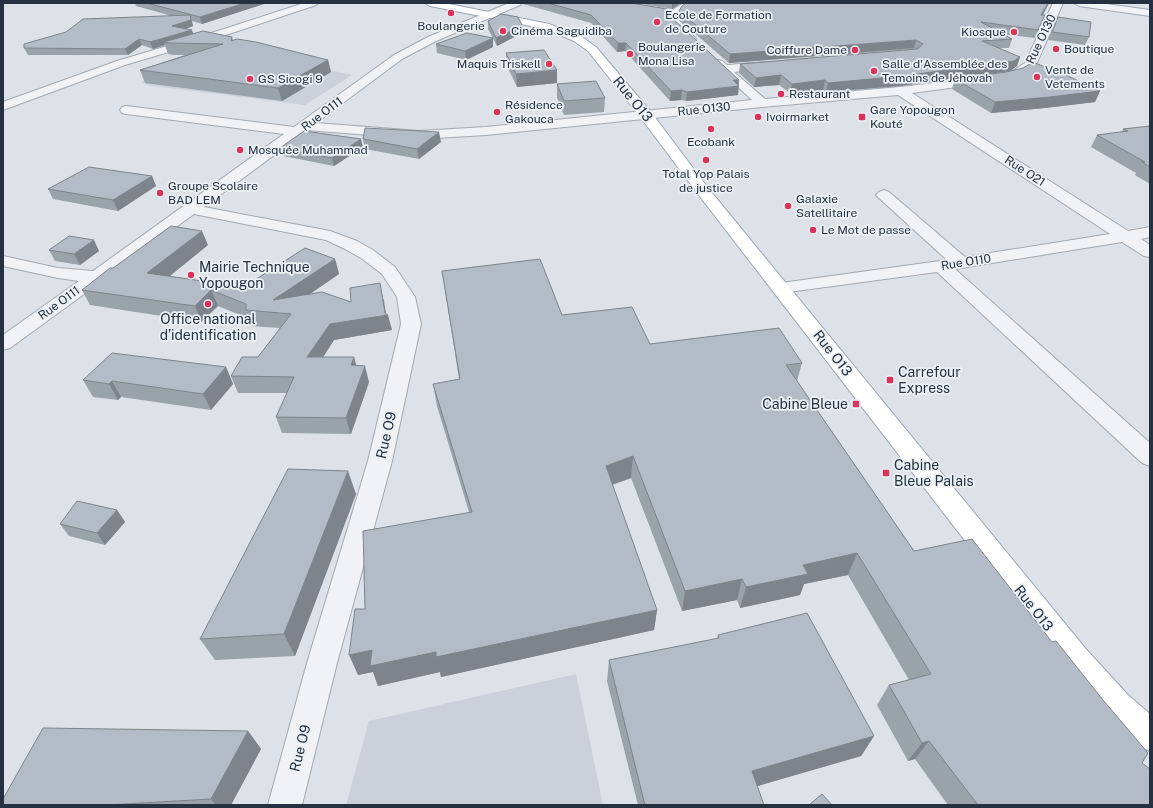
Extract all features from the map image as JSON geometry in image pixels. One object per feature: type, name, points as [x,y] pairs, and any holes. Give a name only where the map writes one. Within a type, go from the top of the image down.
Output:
[{"type":"main road","name":"Rue O13","points":[[430,3],[549,27],[578,39],[592,49],[646,115],[703,191],[1074,658],[1117,706],[1150,736]]},
{"type":"street","points":[[3,106],[121,63],[228,31],[313,3]]},
{"type":"street","name":"Rue O111","points":[[3,344],[302,129],[398,57],[432,39],[517,3]]},
{"type":"street","points":[[690,3],[670,14],[673,21],[762,103]]},
{"type":"street","name":"Rue O130","points":[[126,110],[302,129],[440,135],[486,132],[762,103],[900,91],[1015,75],[1030,65],[1058,3]]},
{"type":"street","points":[[1079,3],[1150,12]]},
{"type":"street","points":[[725,69],[780,64]]},
{"type":"street","name":"Rue O21","points":[[900,91],[1150,252]]},
{"type":"street","points":[[884,195],[961,263]]},
{"type":"street","name":"Rue O9","points":[[191,209],[330,236],[351,245],[367,254],[390,271],[406,297],[411,324],[380,461],[320,670],[285,805]]},
{"type":"street","name":"Rue O110","points":[[781,288],[961,263],[1150,232]]},
{"type":"street","points":[[3,261],[58,273],[96,277]]},
{"type":"street","points":[[941,266],[1150,457]]},
{"type":"shaded area","name":"GS Sicogi 9","points":[[239,50],[352,75],[305,105],[146,85],[142,82]]},
{"type":"shaded area","points":[[576,674],[603,805],[346,805],[369,721]]},
{"type":"building","points":[[147,3],[245,3],[200,17]]},
{"type":"building","points":[[548,3],[631,3],[667,9],[670,16],[739,80],[733,80],[739,86],[687,92],[682,90],[671,91],[626,43],[618,43],[591,15]]},
{"type":"building","points":[[686,3],[1048,3],[1041,15],[1045,15],[1038,30],[981,22],[1012,39],[982,41],[1020,57],[1014,61],[903,76],[828,83],[825,80],[792,84],[781,75],[756,78],[740,64],[917,49],[923,44],[916,40],[730,54],[679,11]]},
{"type":"building","points":[[501,14],[518,17],[522,25],[496,38],[488,21]]},
{"type":"building","points":[[190,15],[191,20],[172,26],[192,30],[150,42],[139,39],[125,49],[24,48],[24,44],[66,32],[83,19]]},
{"type":"building","points":[[1058,17],[1091,22],[1089,37],[1052,32]]},
{"type":"building","points":[[203,31],[232,37],[231,41],[237,39],[256,42],[328,60],[278,88],[140,70],[223,44],[164,42]]},
{"type":"building","points":[[467,33],[493,38],[465,51],[436,44]]},
{"type":"building","points":[[544,50],[557,70],[516,74],[506,53]]},
{"type":"building","points":[[1033,62],[1055,70],[1100,91],[995,102],[955,79],[1006,72],[1023,68]]},
{"type":"building","points":[[596,81],[605,98],[564,101],[557,84]]},
{"type":"building","points":[[1150,126],[1150,167],[1142,162],[1145,162],[1097,135],[1128,131],[1123,129]]},
{"type":"building","points":[[365,128],[439,132],[417,149],[363,139]]},
{"type":"building","points":[[304,131],[361,139],[332,158],[280,148]]},
{"type":"building","points":[[89,167],[152,176],[113,200],[48,189]]},
{"type":"building","points":[[171,226],[202,231],[147,273],[244,287],[305,248],[335,259],[273,300],[322,292],[351,302],[350,288],[380,283],[385,313],[388,315],[330,324],[307,357],[354,357],[351,365],[365,366],[346,418],[276,417],[294,377],[231,376],[242,357],[258,357],[291,314],[246,310],[246,304],[211,290],[195,306],[82,290],[110,268],[113,268]]},
{"type":"building","points":[[69,236],[94,240],[74,254],[49,250]]},
{"type":"building","points":[[540,259],[562,315],[632,307],[650,344],[779,328],[802,363],[786,365],[914,551],[972,539],[1052,642],[1056,641],[1148,753],[1142,763],[1150,769],[1150,805],[978,805],[929,741],[922,743],[889,685],[931,674],[857,553],[803,565],[808,574],[746,587],[742,579],[685,591],[633,456],[606,466],[657,610],[436,657],[436,652],[370,666],[372,650],[349,655],[355,609],[365,609],[363,531],[472,512],[433,384],[460,379],[442,271]]},
{"type":"building","points":[[112,353],[226,367],[203,394],[112,381],[109,384],[83,380]]},
{"type":"building","points":[[288,469],[348,471],[284,634],[200,639]]},
{"type":"building","points":[[77,501],[117,510],[97,533],[60,524]]},
{"type":"building","points":[[807,613],[874,736],[752,771],[764,805],[645,805],[609,660],[719,638],[718,635]]},
{"type":"building","points":[[43,728],[248,731],[211,799],[107,805],[3,805],[3,799]]},
{"type":"building","points":[[822,794],[832,805],[809,805]]},
{"type":"place","name":"Boulangerie","points":[[451,13]]},
{"type":"place","name":"Ecole de Formation de Couture","points":[[657,22]]},
{"type":"place","name":"Cinéma Saguidiba","points":[[503,31]]},
{"type":"place","name":"Kiosque","points":[[1014,32]]},
{"type":"place","name":"Boutique","points":[[1056,49]]},
{"type":"place","name":"Coiffure Dame","points":[[855,50]]},
{"type":"place","name":"Boulangerie Mona Lisa","points":[[630,54]]},
{"type":"place","name":"Maquis Triskell","points":[[549,64]]},
{"type":"place","name":"Salle d'Assemblée des Temoins de Jéhovah","points":[[874,71]]},
{"type":"place","name":"Vente de Vetements","points":[[1037,77]]},
{"type":"place","name":"GS Sicogi 9","points":[[250,79]]},
{"type":"place","name":"Restaurant","points":[[781,94]]},
{"type":"place","name":"Résidence Gakouca","points":[[497,112]]},
{"type":"place","name":"Ivoirmarket","points":[[758,117]]},
{"type":"place","name":"Gare Yopougon Kouté","points":[[862,117]]},
{"type":"place","name":"Ecobank","points":[[711,129]]},
{"type":"place","name":"Mosquée Muhammad","points":[[240,150]]},
{"type":"place","name":"Total Yop Palais de justice","points":[[706,160]]},
{"type":"place","name":"Groupe Scolaire BAD LEM","points":[[160,193]]},
{"type":"place","name":"Galaxie Satellitaire","points":[[788,206]]},
{"type":"place","name":"Le Mot de passe","points":[[813,230]]},
{"type":"place","name":"Mairie Technique Yopougon","points":[[191,275]]},
{"type":"place","name":"Office national d’identification","points":[[208,304]]},
{"type":"place","name":"Carrefour Express","points":[[890,380]]},
{"type":"place","name":"Cabine Bleue","points":[[856,404]]},
{"type":"place","name":"Cabine Bleue Palais","points":[[886,473]]}]
